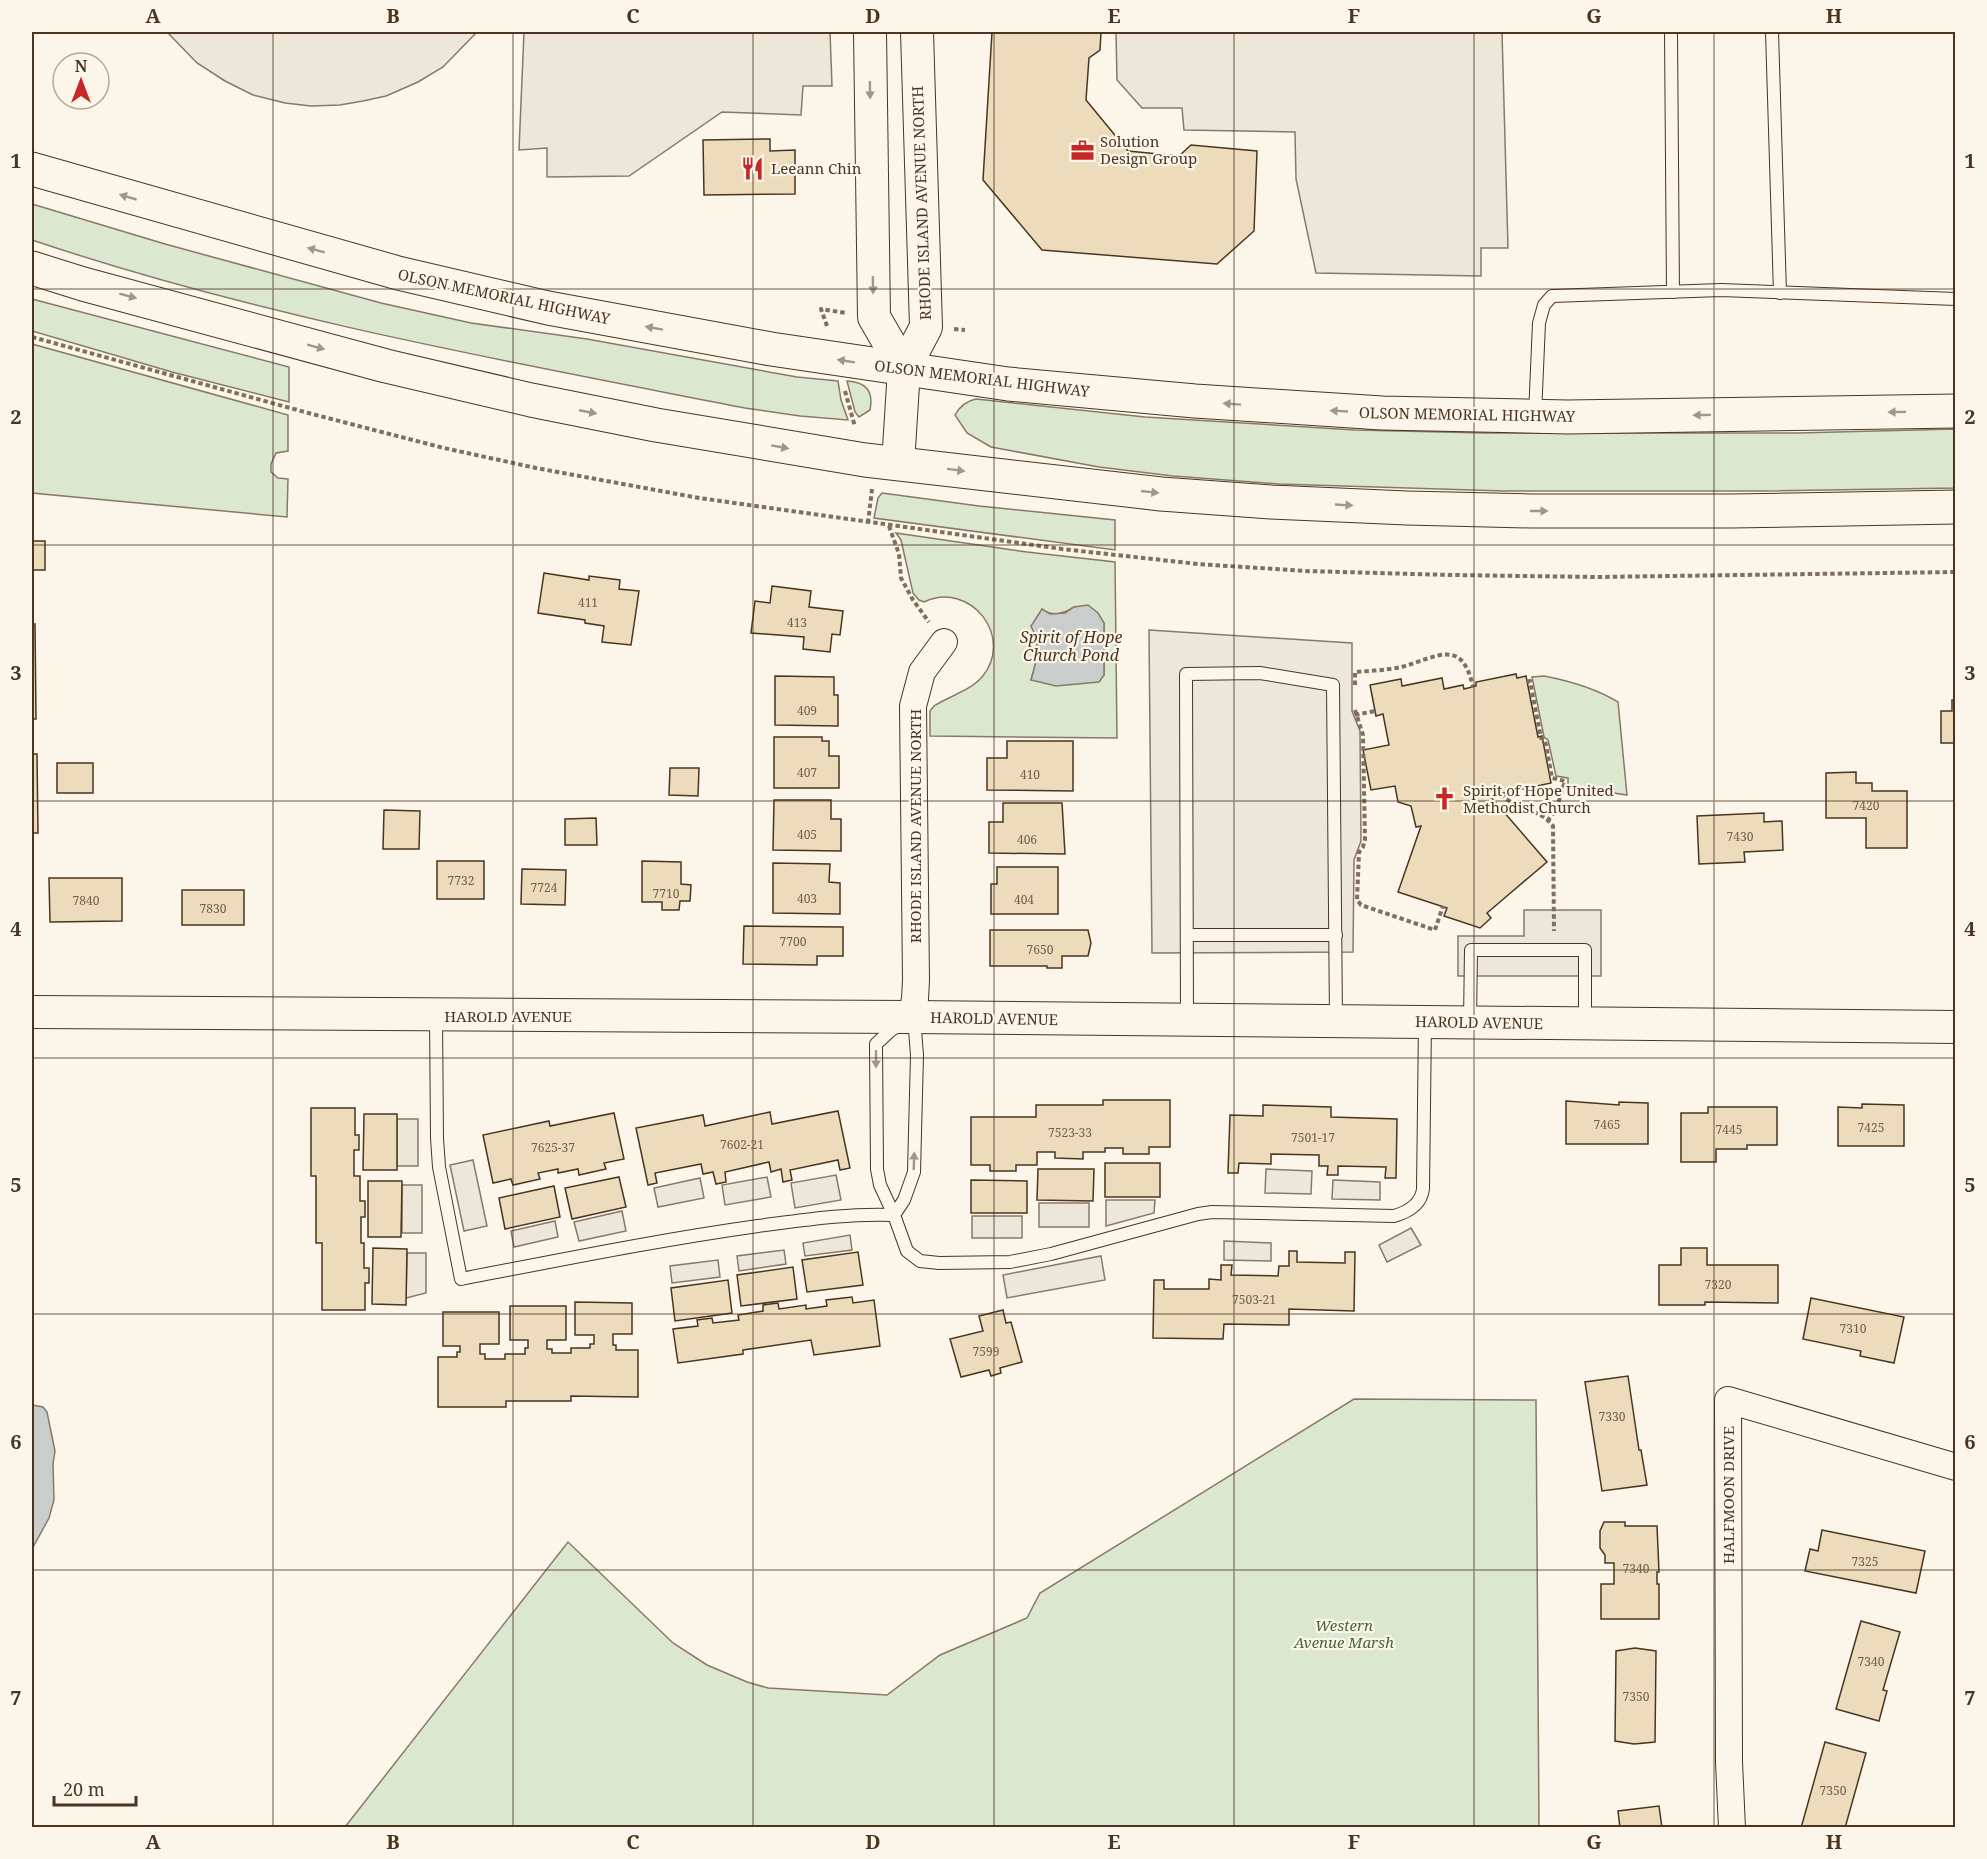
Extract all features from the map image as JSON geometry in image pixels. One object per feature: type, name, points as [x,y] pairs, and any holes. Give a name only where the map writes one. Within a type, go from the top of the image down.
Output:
[{"type":"highway","name":"OLSON MEMORIAL HIGHWAY","points":[[32,169],[398,273],[548,308],[771,349],[1008,384],[1195,401],[1382,413],[1535,417],[1956,411]]},
{"type":"highway","points":[[32,267],[83,284],[386,366],[531,400],[783,448],[898,464],[1161,494],[1407,508],[1531,511],[1732,511],[1956,507]]},
{"type":"highway","points":[[32,285],[83,284]]},
{"type":"street","points":[[870,32],[874,318],[904,369]]},
{"type":"street","name":"RHODE ISLAND AVENUE NORTH","points":[[898,464],[904,369],[926,327],[917,32]]},
{"type":"street","name":"RHODE ISLAND AVENUE NORTH","points":[[911,1017],[916,980],[913,706],[922,672],[944,642]]},
{"type":"street","name":"HAROLD AVENUE","points":[[32,1012],[911,1017],[1956,1027]]},
{"type":"street","name":"HALFMOON DRIVE","points":[[1732,1827],[1728,1400],[1956,1467]]},
{"type":"lane","points":[[1671,32],[1673,292]]},
{"type":"lane","points":[[1772,32],[1780,293]]},
{"type":"lane","points":[[1535,417],[1539,322],[1544,305],[1552,296],[1721,290],[1956,299]]},
{"type":"lane","points":[[1187,1020],[1186,674],[1260,673],[1333,685],[1336,1021]]},
{"type":"lane","points":[[1187,935],[1336,935]]},
{"type":"lane","points":[[1470,1022],[1471,950],[1585,950],[1585,1023]]},
{"type":"lane","points":[[436,1016],[439,1167],[462,1279],[624,1247],[719,1232],[847,1215],[894,1215]]},
{"type":"lane","points":[[894,1215],[904,1200],[914,1172],[917,1056],[915,1030],[911,1017],[876,1044],[877,1169],[880,1185],[908,1251],[920,1261],[992,1264],[1029,1259],[1212,1212],[1394,1216],[1411,1210],[1422,1194],[1425,1022]]},
{"type":"path","points":[[32,337],[312,414],[467,453],[548,470],[699,498],[888,526],[1132,557],[1305,571],[1586,577],[1956,572]]},
{"type":"path","points":[[888,526],[899,554],[901,578],[913,600],[944,642]]},
{"type":"path","points":[[1355,692],[1355,672],[1400,667],[1439,655],[1456,656],[1465,663],[1470,671],[1473,687]]},
{"type":"path","points":[[1527,682],[1530,681],[1541,738],[1545,740],[1552,778],[1565,781],[1556,810],[1548,820]]},
{"type":"path","points":[[1355,702],[1356,715],[1363,735],[1365,839],[1359,852],[1357,900],[1361,905],[1436,930],[1443,906]]},
{"type":"path","points":[[1501,794],[1516,806],[1533,811],[1548,820],[1553,826],[1555,950]]},
{"type":"green space","points":[[32,204],[165,244],[381,303],[471,323],[587,339],[797,377],[838,381],[841,400],[848,420],[745,408],[565,373],[386,336],[208,293],[32,240]]},
{"type":"green space","points":[[32,299],[289,367],[289,402],[172,372],[32,331]]},
{"type":"green space","points":[[32,344],[288,415],[288,451],[276,453],[271,464],[271,472],[278,478],[288,479],[287,517],[32,493]]},
{"type":"green space","points":[[847,381],[864,386],[871,398],[870,410],[859,417],[855,412]]},
{"type":"green space","points":[[976,399],[1145,417],[1355,430],[1486,433],[1797,433],[1955,429],[1955,488],[1504,491],[1279,484],[1173,476],[1099,467],[991,447],[967,433],[955,415],[964,404]]},
{"type":"green space","points":[[882,493],[1115,520],[1115,550],[874,518],[878,498]]},
{"type":"green space","points":[[896,533],[1115,562],[1117,738],[930,736],[930,711],[934,706],[977,682],[991,662],[993,646],[991,630],[972,606],[958,599],[941,597],[924,602],[919,600],[913,593],[901,540]],"holes":[[[1074,607],[1104,623],[1104,675],[1031,680],[1038,656],[1037,638],[1042,609],[1058,614]]]},
{"type":"green space","points":[[1544,676],[1582,686],[1618,702],[1627,795],[1568,786],[1568,778],[1556,776],[1548,740],[1544,737],[1532,677]]},
{"type":"green space","name":"Western Avenue Marsh","points":[[1354,1399],[1536,1400],[1539,1827],[345,1827],[568,1542],[673,1643],[707,1665],[768,1688],[887,1695],[940,1655],[1027,1618],[1040,1593]]},
{"type":"shaded area","points":[[167,32],[477,32],[443,67],[418,82],[386,96],[340,105],[311,106],[285,103],[253,95],[225,81],[197,63]]},
{"type":"shaded area","points":[[524,32],[830,32],[832,86],[803,86],[801,115],[722,112],[629,176],[547,177],[547,148],[519,150]]},
{"type":"shaded area","points":[[1116,32],[1502,32],[1508,248],[1481,248],[1481,276],[1316,273],[1296,179],[1295,132],[1184,130],[1182,108],[1142,108],[1117,80]]},
{"type":"shaded area","points":[[1149,630],[1352,643],[1352,711],[1360,731],[1361,841],[1354,860],[1353,952],[1152,953]]},
{"type":"shaded area","points":[[1524,910],[1601,910],[1601,976],[1458,976],[1458,936],[1524,936]]},
{"type":"shaded area","points":[[397,1119],[418,1119],[418,1166],[397,1166]]},
{"type":"shaded area","points":[[473,1160],[487,1226],[464,1231],[450,1165]]},
{"type":"shaded area","points":[[1266,1169],[1312,1171],[1311,1194],[1265,1193]]},
{"type":"shaded area","points":[[836,1175],[841,1200],[795,1208],[791,1183]]},
{"type":"shaded area","points":[[767,1177],[771,1197],[725,1205],[722,1185]]},
{"type":"shaded area","points":[[700,1178],[704,1198],[658,1207],[654,1188]]},
{"type":"shaded area","points":[[1333,1180],[1380,1182],[1380,1200],[1332,1199]]},
{"type":"shaded area","points":[[402,1185],[422,1185],[422,1233],[402,1233]]},
{"type":"shaded area","points":[[1106,1200],[1155,1200],[1154,1213],[1106,1226]]},
{"type":"shaded area","points":[[1039,1203],[1089,1203],[1089,1227],[1039,1227]]},
{"type":"shaded area","points":[[622,1211],[626,1231],[579,1241],[574,1222]]},
{"type":"shaded area","points":[[972,1216],[1022,1216],[1022,1238],[972,1238]]},
{"type":"shaded area","points":[[555,1221],[558,1237],[514,1247],[511,1231]]},
{"type":"shaded area","points":[[1411,1228],[1421,1245],[1387,1262],[1379,1245]]},
{"type":"shaded area","points":[[850,1235],[852,1250],[805,1256],[803,1243]]},
{"type":"shaded area","points":[[1224,1241],[1271,1243],[1271,1261],[1224,1260]]},
{"type":"shaded area","points":[[784,1250],[786,1264],[739,1271],[737,1256]]},
{"type":"shaded area","points":[[407,1253],[426,1253],[426,1293],[406,1298]]},
{"type":"shaded area","points":[[1101,1256],[1105,1280],[1007,1298],[1003,1275]]},
{"type":"shaded area","points":[[718,1260],[720,1277],[672,1283],[670,1266]]},
{"type":"water","name":"Spirit of Hope Church Pond","points":[[1088,605],[1098,613],[1104,623],[1104,675],[1099,682],[1056,686],[1031,680],[1037,653],[1036,640],[1031,626],[1042,609],[1050,614],[1065,613],[1074,607]]},
{"type":"water","points":[[32,1405],[43,1407],[47,1412],[55,1451],[54,1500],[49,1518],[32,1549]]},
{"type":"building","points":[[992,32],[1101,32],[1100,50],[1089,58],[1086,100],[1128,151],[1179,156],[1191,145],[1257,151],[1254,231],[1217,264],[1042,250],[983,180]]},
{"type":"building","points":[[770,139],[770,151],[795,150],[795,194],[704,195],[703,140]]},
{"type":"building","points":[[32,541],[45,541],[45,570],[32,570]]},
{"type":"building","points":[[544,573],[589,580],[589,576],[620,580],[619,589],[639,591],[631,645],[602,642],[604,626],[585,623],[585,620],[538,613]]},
{"type":"building","points":[[772,586],[811,591],[809,607],[843,611],[840,635],[832,634],[830,652],[803,649],[804,637],[751,633],[755,601],[770,603]]},
{"type":"building","points":[[32,624],[35,624],[36,719],[32,719]]},
{"type":"building","name":"Spirit of Hope United Methodist Church","points":[[1516,674],[1517,678],[1526,676],[1538,737],[1542,736],[1551,783],[1490,796],[1547,862],[1487,913],[1491,918],[1480,928],[1444,916],[1447,908],[1398,892],[1421,826],[1416,827],[1411,806],[1398,802],[1395,786],[1371,790],[1363,750],[1389,745],[1383,714],[1376,716],[1370,685],[1401,679],[1402,686],[1442,678],[1444,689],[1463,685],[1464,689],[1476,686],[1476,682]]},
{"type":"building","points":[[775,676],[834,677],[834,695],[838,695],[838,726],[775,725]]},
{"type":"building","points":[[1952,700],[1956,700],[1956,743],[1941,743],[1941,711],[1952,711]]},
{"type":"building","points":[[774,737],[822,737],[822,741],[829,741],[829,756],[839,756],[839,788],[774,788]]},
{"type":"building","points":[[1007,741],[1073,741],[1073,791],[987,790],[987,758],[1007,758]]},
{"type":"building","points":[[32,754],[37,754],[38,833],[32,833]]},
{"type":"building","points":[[57,763],[93,763],[93,793],[57,793]]},
{"type":"building","points":[[670,768],[699,768],[698,796],[669,795]]},
{"type":"building","points":[[1856,772],[1856,783],[1872,783],[1872,791],[1907,791],[1907,848],[1866,848],[1866,818],[1826,818],[1826,773]]},
{"type":"building","points":[[774,800],[831,800],[831,819],[841,819],[841,851],[773,850]]},
{"type":"building","points":[[1003,803],[1062,803],[1065,854],[989,853],[989,822],[1003,822]]},
{"type":"building","points":[[384,810],[420,811],[419,849],[383,849]]},
{"type":"building","points":[[1764,813],[1764,822],[1782,821],[1783,850],[1744,852],[1745,862],[1699,864],[1697,816]]},
{"type":"building","points":[[596,818],[597,845],[565,845],[565,819]]},
{"type":"building","points":[[437,861],[484,861],[484,899],[437,899]]},
{"type":"building","points":[[642,861],[681,862],[681,884],[691,885],[690,901],[680,901],[679,910],[662,910],[662,902],[642,902]]},
{"type":"building","points":[[773,863],[830,864],[829,882],[840,883],[840,914],[773,913]]},
{"type":"building","points":[[997,867],[1058,867],[1058,914],[991,914],[991,884],[997,884]]},
{"type":"building","points":[[522,869],[566,870],[565,905],[521,904]]},
{"type":"building","points":[[49,878],[122,878],[122,921],[50,922]]},
{"type":"building","points":[[182,890],[244,890],[244,925],[182,925]]},
{"type":"building","points":[[744,926],[843,927],[843,956],[817,956],[817,965],[743,964]]},
{"type":"building","points":[[990,930],[1088,930],[1091,943],[1088,956],[1062,956],[1062,968],[990,966]]},
{"type":"building","points":[[1103,1100],[1170,1100],[1170,1147],[1149,1147],[1149,1154],[1123,1154],[1123,1148],[1105,1148],[1105,1152],[1083,1152],[1083,1159],[1055,1158],[1055,1152],[1037,1152],[1037,1165],[1016,1165],[1016,1171],[990,1171],[990,1165],[971,1165],[971,1117],[1036,1117],[1036,1105],[1103,1105]]},
{"type":"building","points":[[1566,1101],[1619,1105],[1619,1102],[1648,1103],[1648,1144],[1566,1144]]},
{"type":"building","points":[[1862,1104],[1904,1105],[1904,1146],[1838,1146],[1838,1107],[1862,1108]]},
{"type":"building","points":[[1263,1105],[1331,1107],[1331,1117],[1397,1119],[1396,1178],[1385,1178],[1386,1167],[1338,1166],[1338,1175],[1327,1175],[1328,1166],[1319,1166],[1319,1155],[1271,1154],[1271,1164],[1239,1163],[1238,1173],[1228,1173],[1230,1115],[1263,1116]]},
{"type":"building","points":[[1708,1107],[1777,1107],[1777,1145],[1747,1145],[1747,1149],[1716,1149],[1716,1162],[1681,1162],[1681,1113],[1708,1113]]},
{"type":"building","points":[[311,1108],[355,1108],[355,1135],[359,1135],[359,1150],[354,1150],[354,1176],[360,1176],[360,1201],[365,1201],[365,1217],[361,1217],[361,1243],[364,1243],[364,1268],[369,1268],[369,1283],[365,1283],[365,1310],[322,1310],[322,1243],[316,1243],[316,1176],[311,1176]]},
{"type":"building","points":[[838,1111],[850,1168],[840,1170],[838,1160],[790,1170],[792,1180],[783,1182],[781,1169],[771,1172],[769,1162],[725,1172],[726,1182],[716,1184],[713,1172],[703,1174],[701,1164],[655,1173],[657,1183],[648,1185],[636,1128],[703,1115],[705,1126],[770,1112],[772,1124]]},
{"type":"building","points":[[614,1113],[624,1159],[604,1163],[606,1169],[579,1175],[578,1169],[558,1173],[558,1169],[538,1173],[540,1179],[513,1185],[511,1179],[493,1183],[483,1135],[549,1121],[550,1126]]},
{"type":"building","points":[[364,1114],[397,1114],[397,1170],[363,1170]]},
{"type":"building","points":[[1105,1163],[1160,1163],[1160,1197],[1105,1197]]},
{"type":"building","points":[[1038,1169],[1094,1169],[1093,1201],[1037,1200]]},
{"type":"building","points":[[619,1177],[626,1207],[572,1219],[565,1188]]},
{"type":"building","points":[[971,1180],[1027,1181],[1027,1213],[971,1213]]},
{"type":"building","points":[[368,1181],[402,1181],[401,1237],[368,1237]]},
{"type":"building","points":[[554,1186],[560,1217],[505,1229],[499,1198]]},
{"type":"building","points":[[373,1248],[407,1249],[406,1305],[372,1304]]},
{"type":"building","points":[[1681,1248],[1707,1248],[1707,1265],[1778,1265],[1778,1303],[1705,1302],[1705,1305],[1659,1305],[1659,1265],[1681,1265]]},
{"type":"building","points":[[1289,1251],[1297,1251],[1297,1262],[1345,1263],[1345,1252],[1355,1252],[1354,1311],[1289,1309],[1289,1325],[1224,1324],[1223,1339],[1153,1338],[1154,1280],[1164,1280],[1164,1289],[1209,1289],[1209,1279],[1221,1280],[1221,1265],[1232,1265],[1231,1275],[1278,1276],[1279,1266],[1289,1266]]},
{"type":"building","points":[[858,1252],[863,1285],[807,1292],[802,1260]]},
{"type":"building","points":[[793,1267],[797,1299],[741,1306],[737,1275]]},
{"type":"building","points":[[728,1280],[732,1313],[675,1321],[671,1288]]},
{"type":"building","points":[[852,1297],[853,1303],[874,1300],[880,1346],[814,1355],[811,1340],[743,1350],[743,1354],[678,1363],[673,1329],[698,1326],[697,1320],[712,1318],[713,1323],[739,1320],[738,1315],[763,1311],[763,1305],[778,1303],[779,1309],[806,1305],[806,1309],[827,1306],[826,1300]]},
{"type":"building","points":[[1811,1298],[1904,1317],[1894,1363],[1860,1356],[1861,1351],[1803,1339]]},
{"type":"building","points":[[575,1302],[632,1303],[632,1334],[613,1334],[613,1345],[616,1345],[616,1350],[638,1350],[638,1397],[571,1396],[571,1401],[506,1401],[506,1407],[438,1407],[438,1357],[457,1357],[457,1352],[460,1352],[460,1346],[443,1346],[443,1312],[499,1312],[499,1344],[480,1344],[480,1354],[485,1354],[485,1359],[505,1359],[505,1354],[525,1354],[525,1348],[528,1348],[528,1340],[510,1340],[510,1306],[566,1306],[566,1340],[547,1340],[547,1349],[552,1349],[552,1353],[571,1353],[571,1348],[590,1348],[590,1344],[594,1344],[594,1335],[575,1335]]},
{"type":"building","points":[[1003,1310],[1006,1323],[1011,1322],[1022,1362],[1000,1368],[1001,1373],[991,1376],[989,1370],[961,1377],[950,1339],[983,1331],[979,1316]]},
{"type":"building","points":[[1628,1376],[1639,1450],[1641,1450],[1647,1485],[1602,1491],[1585,1382]]},
{"type":"building","points":[[1604,1522],[1625,1522],[1625,1526],[1657,1526],[1659,1619],[1601,1619],[1601,1584],[1614,1584],[1614,1563],[1605,1563],[1605,1555],[1600,1548],[1600,1531]]},
{"type":"building","points":[[1822,1530],[1925,1551],[1916,1593],[1805,1571],[1810,1549],[1818,1551]]},
{"type":"building","points":[[1861,1621],[1900,1632],[1883,1690],[1887,1691],[1879,1721],[1836,1709]]},
{"type":"building","points":[[1635,1648],[1656,1651],[1655,1742],[1634,1744],[1615,1741],[1616,1651]]},
{"type":"building","points":[[1825,1742],[1866,1753],[1845,1828],[1801,1828]]},
{"type":"building","points":[[1659,1806],[1662,1828],[1620,1828],[1618,1811]]},
{"type":"place","name":"Solution Design Group","points":[[1082,150]]},
{"type":"place","name":"Leeann Chin","points":[[753,168]]},
{"type":"place","name":"Spirit of Hope United Methodist Church","points":[[1445,799]]}]
